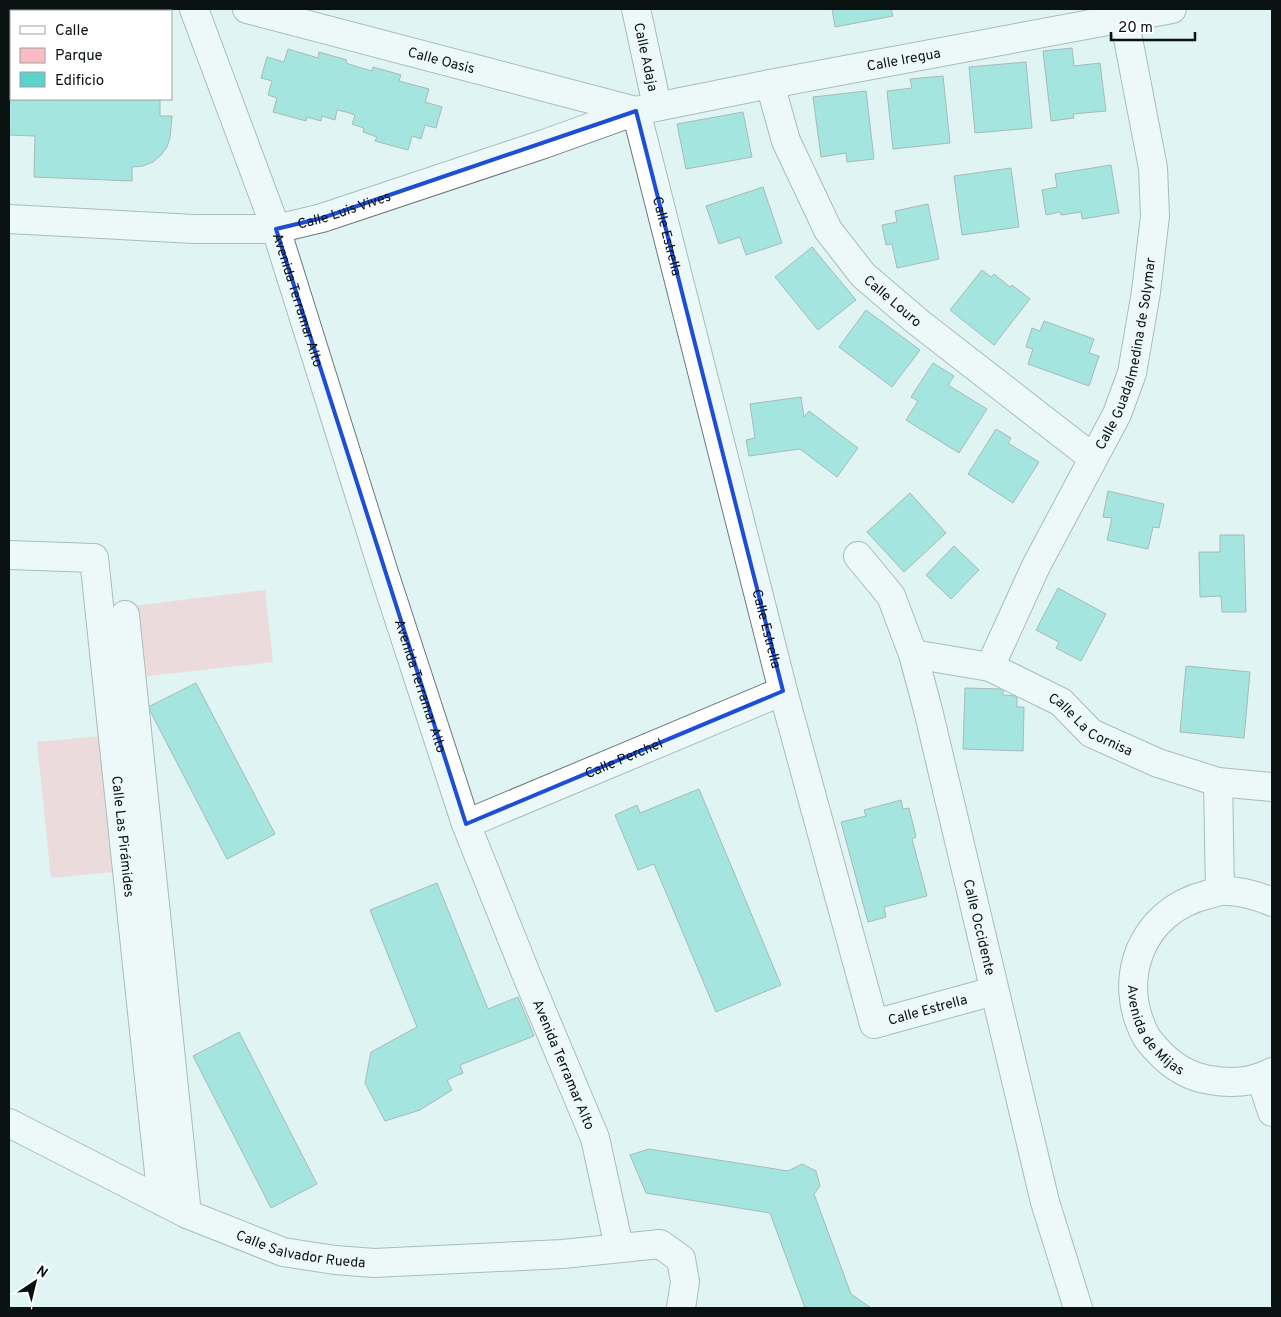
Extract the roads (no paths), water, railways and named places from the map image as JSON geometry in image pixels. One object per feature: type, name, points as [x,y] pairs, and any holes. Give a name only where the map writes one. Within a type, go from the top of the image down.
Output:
[{"type":"street","name":"Avenida Terramar Alto","points":[[194,9],[276,229],[384,573],[466,824],[594,1138],[620,1247]]},
{"type":"street","name":"Calle Oasis","points":[[247,9],[646,108]]},
{"type":"street","name":"Calle Adaja","points":[[636,9],[646,108]]},
{"type":"street","name":"Calle Iregua","points":[[646,108],[1116,13],[1172,9]]},
{"type":"street","name":"Calle Guadalmedina de Solymar","points":[[990,667],[1036,566],[1117,414],[1132,373],[1146,292],[1155,216],[1153,168],[1116,13]]},
{"type":"street","name":"Calle Louro","points":[[770,84],[786,141],[828,230],[863,275],[925,328],[1093,458]]},
{"type":"street","name":"Calle Luis Vives","points":[[9,218],[194,229],[276,229],[322,218],[646,108]]},
{"type":"street","name":"Calle Estrella","points":[[646,108],[783,691],[874,1024],[994,991]]},
{"type":"street","name":"Calle Las Pirámides","points":[[9,555],[94,558],[162,1201]]},
{"type":"street","name":"Calle Occidente","points":[[858,556],[891,596],[913,654],[1045,1202],[1078,1308]]},
{"type":"street","points":[[125,615],[187,1214]]},
{"type":"street","name":"Calle La Cornisa","points":[[913,654],[990,667],[1061,702],[1091,733],[1158,763],[1218,782],[1272,788]]},
{"type":"street","name":"Calle Perchel","points":[[466,824],[783,691]]},
{"type":"street","points":[[1218,782],[1220,891]]},
{"type":"street","name":"Avenida de Mijas","points":[[1272,902],[1251,894],[1220,891],[1189,899],[1162,917],[1142,943],[1133,974],[1134,1007],[1146,1038],[1168,1062],[1196,1078],[1228,1084],[1266,1075],[1272,1112]]},
{"type":"street","name":"Calle Salvador Rueda","points":[[9,1123],[187,1214],[283,1252],[374,1263],[563,1254],[620,1247]]},
{"type":"street","points":[[620,1247],[660,1244],[681,1259],[685,1282],[681,1308]]}]
